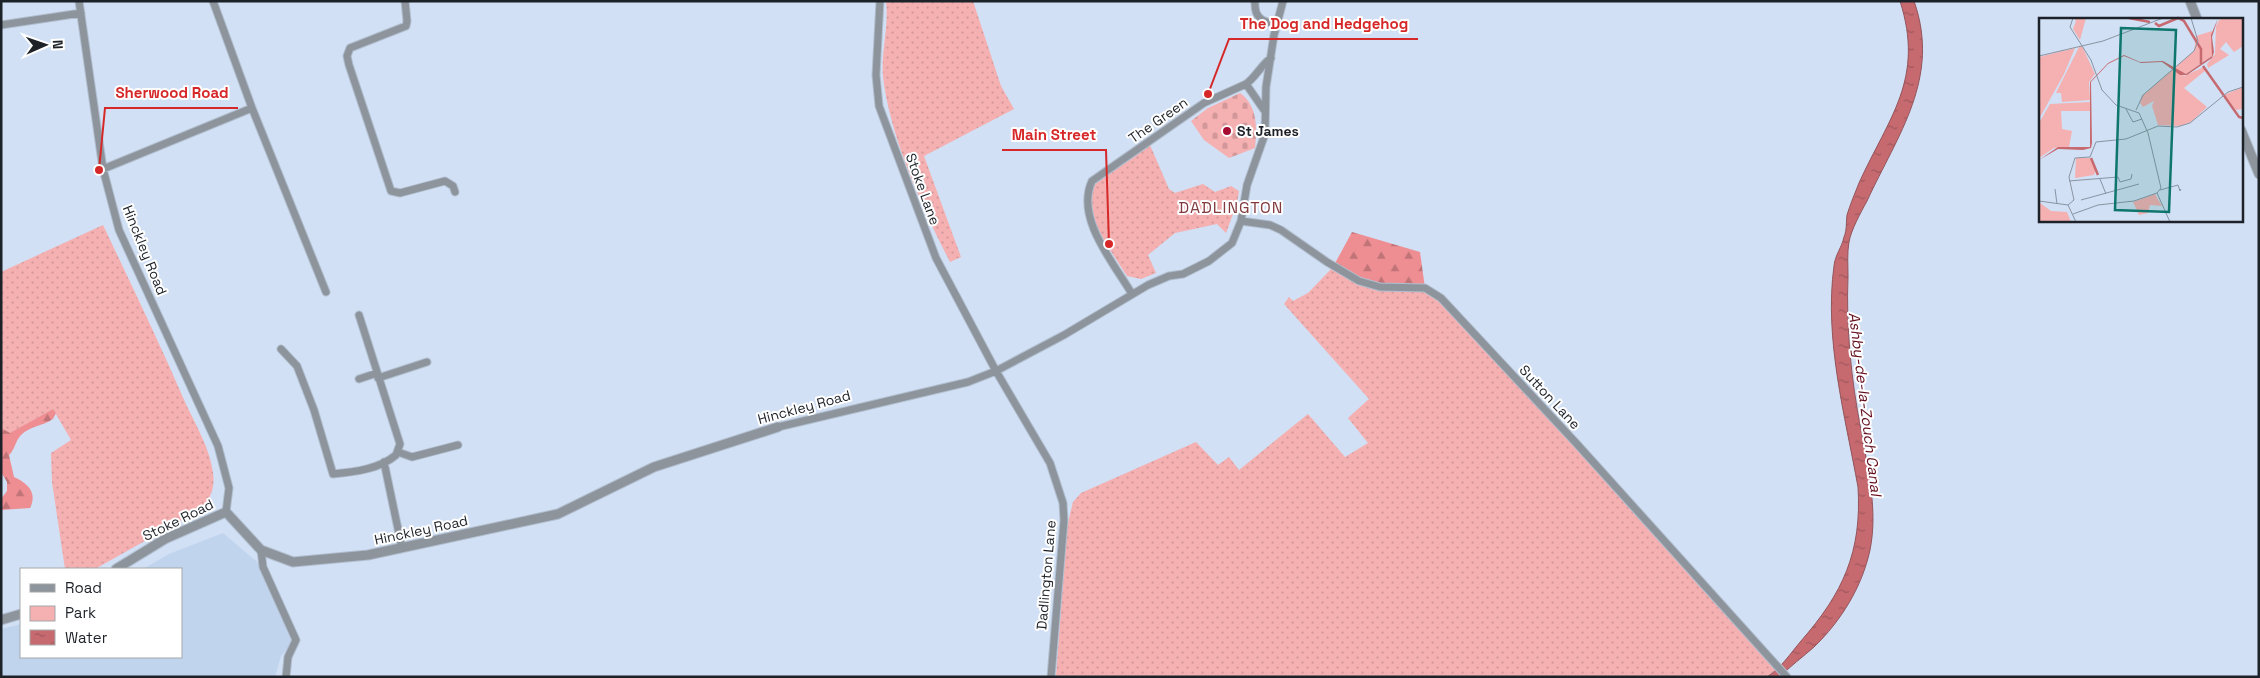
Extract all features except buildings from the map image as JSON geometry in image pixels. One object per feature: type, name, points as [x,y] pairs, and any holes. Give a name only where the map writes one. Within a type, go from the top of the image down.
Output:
[{"type":"street","name":"Hinckley Road","points":[[79,1],[104,169],[119,230],[218,446],[229,488],[226,512],[261,550],[293,562],[368,555],[558,514],[654,466],[778,427],[968,382],[996,371],[1064,335],[1160,279],[1182,274],[1209,262],[1232,243],[1241,221],[1247,185],[1265,134],[1264,110],[1266,87],[1276,24],[1283,1]]},
{"type":"street","points":[[213,1],[252,108],[326,292]]},
{"type":"street","points":[[405,1],[408,21],[406,26],[350,48],[347,56],[349,65],[391,191],[400,193],[446,181],[453,186],[455,192]]},
{"type":"street","name":"Stoke Lane","points":[[880,1],[876,75],[879,106],[936,258],[996,371]]},
{"type":"street","points":[[1255,1],[1257,16],[1262,22],[1276,24]]},
{"type":"street","points":[[2190,1],[2197,18]]},
{"type":"street","points":[[1,24],[81,13]]},
{"type":"street","name":"The Green","points":[[1132,294],[1090,223],[1086,206],[1092,181],[1204,103],[1246,84],[1254,78],[1271,58]]},
{"type":"street","points":[[1246,84],[1264,110]]},
{"type":"street","points":[[104,169],[252,108]]},
{"type":"street","points":[[2242,132],[2259,174]]},
{"type":"street","name":"Sutton Lane","points":[[1241,221],[1270,225],[1281,230],[1327,262],[1359,281],[1380,287],[1425,288],[1441,298],[1787,677]]},
{"type":"street","points":[[281,349],[297,366],[321,433],[333,474],[357,470],[384,462],[398,452],[399,440],[359,315]]},
{"type":"street","points":[[360,378],[377,376],[426,362]]},
{"type":"street","name":"Dadlington Lane","points":[[996,371],[1050,463],[1063,503],[1064,520],[1051,677]]},
{"type":"street","points":[[398,452],[412,457],[458,445]]},
{"type":"street","points":[[384,462],[402,548]]},
{"type":"street","name":"Stoke Road","points":[[118,568],[165,539],[226,512]]},
{"type":"street","points":[[261,550],[263,567],[296,640],[288,657],[286,677]]},
{"type":"street","points":[[1,620],[20,614]]},
{"type":"shaded area","points":[[223,533],[263,567],[296,640],[281,656],[275,677],[1,677],[1,629],[20,624],[20,658],[182,658],[182,568],[145,568],[169,554]]},
{"type":"green space","points":[[886,1],[973,1],[1001,86],[1014,109],[924,156],[961,257],[950,262],[909,172],[900,148],[887,100],[883,77],[887,20]]},
{"type":"green space","points":[[1240,93],[1250,104],[1255,118],[1255,148],[1229,158],[1204,140],[1191,121],[1208,108]]},
{"type":"green space","points":[[1150,145],[1169,189],[1175,193],[1203,184],[1215,192],[1231,186],[1239,191],[1237,203],[1226,233],[1217,224],[1175,233],[1148,255],[1156,273],[1141,279],[1127,276],[1092,222],[1088,206],[1094,182]]},
{"type":"green space","points":[[103,225],[205,445],[213,473],[213,488],[207,502],[200,510],[97,568],[65,568],[52,482],[51,453],[71,440],[53,409],[9,434],[1,428],[1,272]]},
{"type":"green space","points":[[1352,232],[1420,252],[1425,288],[1380,287],[1333,267]]},
{"type":"green space","points":[[1333,267],[1425,288],[1441,298],[1779,667],[1767,677],[1056,677],[1067,527],[1073,502],[1081,493],[1196,442],[1218,465],[1229,457],[1239,470],[1308,414],[1345,457],[1368,443],[1348,418],[1369,399],[1284,304],[1289,297],[1293,301],[1308,293]]},
{"type":"green space","points":[[53,409],[56,413],[53,419],[25,432],[19,437],[13,451],[9,455],[14,477],[27,485],[32,493],[33,497],[30,508],[1,510],[1,499],[7,491],[7,482],[1,472],[1,428],[10,433]]},
{"type":"water","points":[[1900,1],[1914,1],[1921,29],[1922,55],[1919,80],[1903,129],[1854,227],[1848,250],[1850,353],[1854,392],[1873,505],[1870,550],[1856,590],[1833,626],[1814,647],[1780,677],[1767,677],[1785,660],[1828,606],[1847,570],[1857,532],[1858,487],[1837,377],[1832,321],[1832,294],[1835,262],[1845,234],[1848,211],[1859,183],[1892,117],[1906,75],[1908,53],[1907,29]]},
{"type":"place","name":"The Dog and Hedgehog","points":[[1208,94]]},
{"type":"place","name":"St James","points":[[1227,131]]},
{"type":"place","name":"Sherwood Road","points":[[99,170]]},
{"type":"place","name":"Main Street","points":[[1109,244]]},
{"type":"district","name":"DADLINGTON","points":[[1231,207]]},
{"type":"water label","name":"Ashby-de-la-Zouch Canal","points":[[1865,404]]}]
